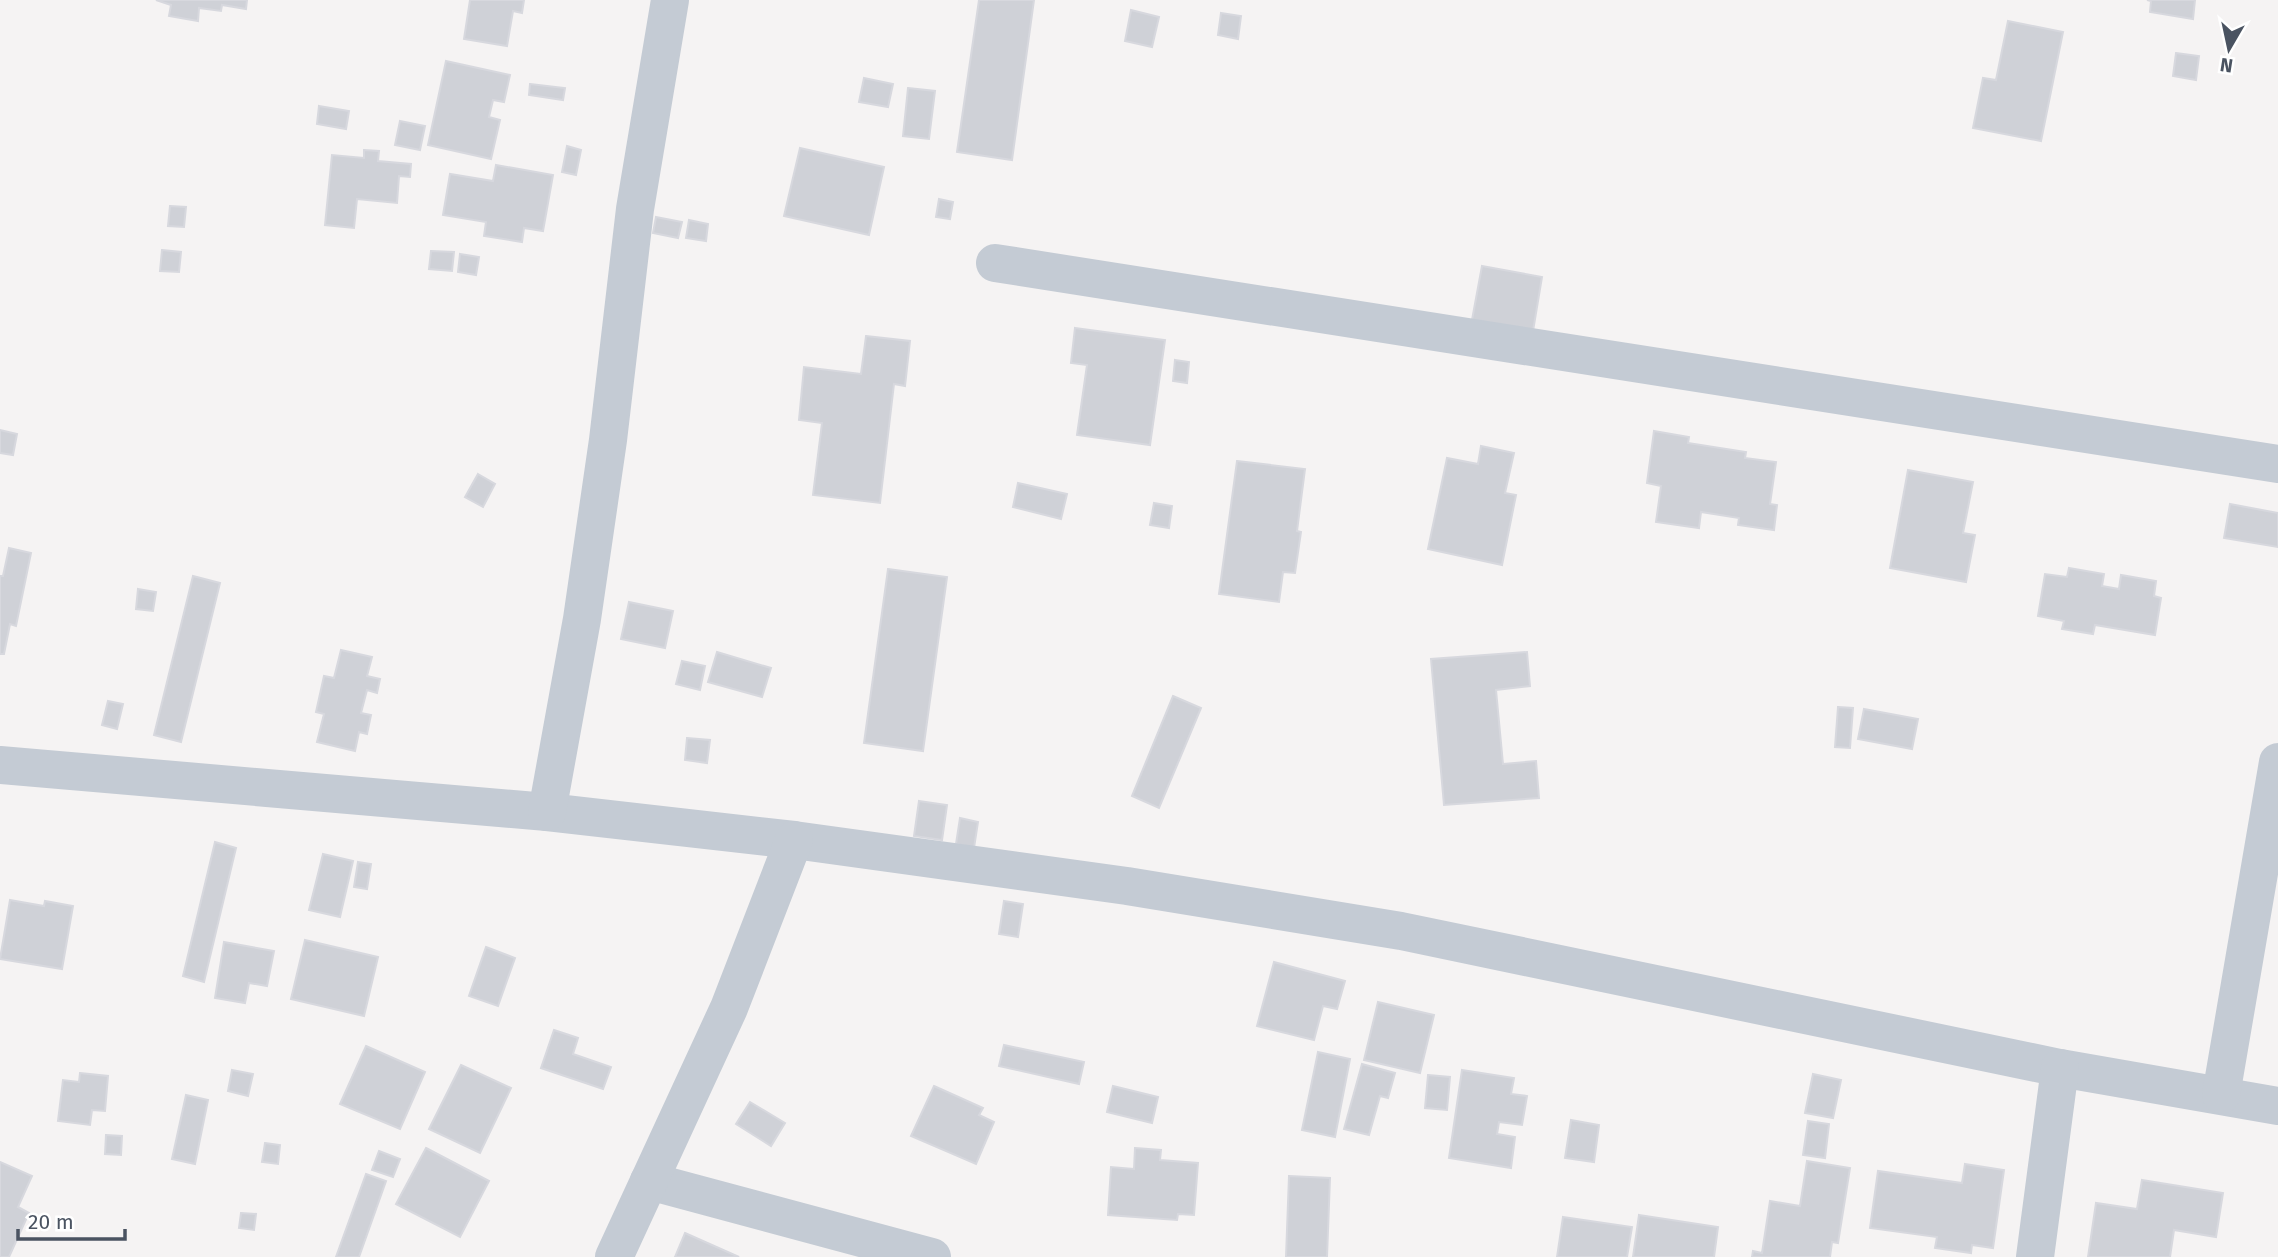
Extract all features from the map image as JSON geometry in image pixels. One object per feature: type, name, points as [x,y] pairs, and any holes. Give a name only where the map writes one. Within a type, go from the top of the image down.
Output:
[{"type":"street","points":[[547,812],[582,619],[608,440],[635,209],[670,0]]},
{"type":"street","points":[[995,263],[2278,464]]},
{"type":"street","points":[[2221,1096],[2278,762]]},
{"type":"street","points":[[0,765],[547,812],[794,840],[1127,886],[1401,931],[2060,1068],[2278,1106]]},
{"type":"street","points":[[614,1257],[729,1008],[794,840]]},
{"type":"street","points":[[2035,1257],[2060,1068]]},
{"type":"street","points":[[649,1181],[932,1257]]},
{"type":"building","points":[[156,0],[247,0],[246,9],[222,5],[221,11],[199,8],[198,21],[169,16],[171,5]]},
{"type":"building","points":[[470,0],[524,0],[522,13],[513,11],[507,46],[464,39]]},
{"type":"building","points":[[979,0],[1034,0],[1012,160],[957,152]]},
{"type":"building","points":[[2147,0],[2195,0],[2193,19],[2150,12],[2151,1]]},
{"type":"building","points":[[1131,10],[1159,17],[1152,47],[1125,41]]},
{"type":"building","points":[[1221,13],[1241,16],[1238,39],[1218,35]]},
{"type":"building","points":[[2008,21],[2063,32],[2041,141],[1973,128],[1983,78],[1996,80]]},
{"type":"building","points":[[2176,53],[2199,56],[2196,80],[2173,76]]},
{"type":"building","points":[[446,61],[510,75],[504,102],[493,100],[489,117],[500,120],[491,159],[428,145]]},
{"type":"building","points":[[864,78],[893,84],[888,107],[859,102]]},
{"type":"building","points":[[530,84],[565,88],[563,100],[529,95]]},
{"type":"building","points":[[908,88],[935,91],[929,139],[903,136]]},
{"type":"building","points":[[319,106],[349,111],[346,129],[317,124]]},
{"type":"building","points":[[400,121],[425,126],[420,150],[395,145]]},
{"type":"building","points":[[567,146],[581,150],[576,175],[562,172]]},
{"type":"building","points":[[800,148],[884,167],[869,235],[784,216]]},
{"type":"building","points":[[364,150],[379,151],[378,161],[411,164],[410,177],[399,176],[397,203],[357,199],[354,228],[325,225],[332,155],[364,158]]},
{"type":"building","points":[[496,165],[553,175],[543,231],[524,228],[522,242],[484,236],[486,222],[443,215],[450,174],[493,181]]},
{"type":"building","points":[[939,199],[953,202],[950,219],[936,217]]},
{"type":"building","points":[[170,206],[186,207],[184,227],[168,226]]},
{"type":"building","points":[[656,217],[682,222],[678,238],[653,233]]},
{"type":"building","points":[[689,220],[708,224],[706,241],[686,238]]},
{"type":"building","points":[[162,250],[181,252],[179,272],[160,271]]},
{"type":"building","points":[[431,251],[454,252],[452,271],[429,269]]},
{"type":"building","points":[[460,254],[479,257],[476,275],[458,272]]},
{"type":"building","points":[[1482,266],[1542,277],[1533,331],[1472,320]]},
{"type":"building","points":[[1075,328],[1165,340],[1150,445],[1077,435],[1087,365],[1071,363]]},
{"type":"building","points":[[866,336],[910,341],[905,386],[894,384],[880,503],[813,495],[822,423],[799,420],[804,367],[861,374]]},
{"type":"building","points":[[1175,360],[1189,362],[1187,383],[1173,381]]},
{"type":"building","points":[[0,430],[17,434],[13,455],[0,453]]},
{"type":"building","points":[[1654,431],[1689,437],[1688,443],[1746,452],[1745,458],[1776,462],[1770,504],[1777,505],[1774,530],[1738,525],[1739,518],[1701,512],[1699,528],[1656,522],[1661,486],[1647,483]]},
{"type":"building","points":[[1481,446],[1514,453],[1505,493],[1516,495],[1502,565],[1428,549],[1447,458],[1478,464]]},
{"type":"building","points":[[1237,461],[1305,469],[1295,573],[1283,572],[1279,602],[1219,594]]},
{"type":"building","points":[[1908,470],[1973,482],[1963,533],[1975,535],[1966,582],[1890,568]]},
{"type":"building","points":[[478,474],[495,484],[483,507],[465,497]]},
{"type":"building","points":[[1018,483],[1067,494],[1061,519],[1013,507]]},
{"type":"building","points":[[1154,503],[1172,506],[1169,528],[1150,525]]},
{"type":"building","points":[[2230,504],[2278,513],[2278,547],[2224,538]]},
{"type":"building","points":[[9,548],[31,553],[16,626],[10,624],[4,654],[0,654],[0,576],[3,576]]},
{"type":"building","points":[[2069,568],[2104,574],[2102,586],[2119,589],[2121,575],[2156,581],[2154,596],[2161,598],[2155,635],[2095,625],[2093,634],[2062,629],[2064,621],[2038,616],[2045,574],[2067,577]]},
{"type":"building","points":[[888,569],[947,577],[923,751],[864,743]]},
{"type":"building","points":[[193,576],[220,583],[181,742],[154,735]]},
{"type":"building","points":[[138,589],[156,592],[153,611],[136,609]]},
{"type":"building","points":[[629,602],[673,611],[665,648],[621,639]]},
{"type":"building","points":[[341,650],[372,657],[367,676],[380,679],[377,693],[367,690],[361,713],[371,715],[367,734],[359,732],[355,751],[317,742],[324,714],[316,712],[324,676],[334,678]]},
{"type":"building","points":[[717,652],[771,668],[762,697],[708,682]]},
{"type":"building","points":[[1527,652],[1530,686],[1496,690],[1503,764],[1536,761],[1539,798],[1444,805],[1431,659]]},
{"type":"building","points":[[682,661],[705,666],[700,690],[676,684]]},
{"type":"building","points":[[1173,696],[1201,708],[1159,808],[1132,796]]},
{"type":"building","points":[[108,701],[123,704],[117,729],[102,725]]},
{"type":"building","points":[[1838,707],[1853,708],[1850,748],[1835,747]]},
{"type":"building","points":[[1864,709],[1918,719],[1912,749],[1858,739]]},
{"type":"building","points":[[687,738],[710,740],[707,763],[685,760]]},
{"type":"building","points":[[919,801],[947,805],[942,840],[914,836]]},
{"type":"building","points":[[960,818],[978,822],[974,848],[956,844]]},
{"type":"building","points":[[215,842],[236,848],[204,982],[183,976]]},
{"type":"building","points":[[323,854],[353,861],[340,917],[309,910]]},
{"type":"building","points":[[358,862],[371,864],[367,889],[354,887]]},
{"type":"building","points":[[10,900],[44,906],[45,901],[73,906],[62,969],[0,959]]},
{"type":"building","points":[[1004,901],[1023,904],[1018,937],[999,934]]},
{"type":"building","points":[[305,940],[378,957],[364,1016],[291,999]]},
{"type":"building","points":[[224,942],[274,951],[267,986],[249,983],[245,1003],[215,998]]},
{"type":"building","points":[[486,947],[515,958],[498,1006],[469,996]]},
{"type":"building","points":[[1274,962],[1345,981],[1337,1009],[1323,1006],[1314,1040],[1257,1026]]},
{"type":"building","points":[[1378,1002],[1434,1015],[1420,1073],[1364,1060]]},
{"type":"building","points":[[554,1030],[578,1038],[573,1054],[611,1067],[603,1089],[541,1068]]},
{"type":"building","points":[[1004,1045],[1084,1062],[1079,1084],[999,1066]]},
{"type":"building","points":[[366,1046],[425,1072],[400,1129],[340,1104]]},
{"type":"building","points":[[1318,1052],[1350,1059],[1335,1137],[1302,1130]]},
{"type":"building","points":[[1362,1064],[1395,1073],[1388,1098],[1380,1096],[1369,1135],[1344,1129]]},
{"type":"building","points":[[461,1065],[511,1088],[480,1153],[429,1129]]},
{"type":"building","points":[[232,1070],[253,1074],[248,1096],[228,1091]]},
{"type":"building","points":[[1462,1070],[1514,1078],[1511,1094],[1527,1096],[1522,1125],[1499,1122],[1497,1134],[1515,1137],[1511,1168],[1449,1158]]},
{"type":"building","points":[[80,1073],[108,1076],[105,1111],[92,1110],[90,1125],[58,1121],[63,1080],[79,1082]]},
{"type":"building","points":[[1813,1074],[1841,1080],[1833,1118],[1805,1113]]},
{"type":"building","points":[[1428,1075],[1450,1077],[1447,1110],[1425,1108]]},
{"type":"building","points":[[934,1086],[983,1108],[979,1115],[994,1122],[976,1164],[911,1136]]},
{"type":"building","points":[[1113,1086],[1158,1097],[1152,1123],[1107,1112]]},
{"type":"building","points":[[186,1095],[208,1100],[195,1164],[172,1159]]},
{"type":"building","points":[[750,1102],[785,1123],[771,1146],[736,1124]]},
{"type":"building","points":[[1571,1120],[1599,1125],[1594,1162],[1565,1158]]},
{"type":"building","points":[[1808,1121],[1829,1124],[1825,1158],[1803,1155]]},
{"type":"building","points":[[106,1135],[122,1136],[121,1155],[105,1154]]},
{"type":"building","points":[[265,1143],[280,1145],[278,1164],[262,1162]]},
{"type":"building","points":[[426,1148],[489,1181],[460,1237],[396,1204]]},
{"type":"building","points":[[1135,1148],[1161,1150],[1160,1160],[1198,1163],[1194,1215],[1178,1214],[1177,1220],[1108,1215],[1111,1167],[1134,1169]]},
{"type":"building","points":[[379,1151],[400,1159],[393,1177],[372,1170]]},
{"type":"building","points":[[1807,1161],[1850,1168],[1838,1243],[1832,1242],[1830,1257],[1752,1257],[1753,1251],[1762,1253],[1770,1201],[1800,1206]]},
{"type":"building","points":[[0,1162],[32,1176],[18,1207],[29,1213],[9,1257],[0,1257]]},
{"type":"building","points":[[1965,1164],[2004,1170],[1993,1248],[1972,1245],[1971,1253],[1935,1248],[1937,1237],[1870,1228],[1878,1171],[1962,1183]]},
{"type":"building","points":[[366,1174],[386,1181],[359,1257],[336,1257]]},
{"type":"building","points":[[1289,1176],[1330,1178],[1327,1257],[1286,1257]]},
{"type":"building","points":[[2142,1180],[2223,1193],[2216,1237],[2174,1230],[2170,1257],[2088,1257],[2096,1203],[2137,1209]]},
{"type":"building","points":[[241,1213],[256,1214],[254,1230],[239,1228]]},
{"type":"building","points":[[1639,1215],[1718,1227],[1714,1257],[1633,1257]]},
{"type":"building","points":[[1563,1217],[1632,1227],[1627,1257],[1557,1257]]},
{"type":"building","points":[[685,1233],[739,1257],[675,1257]]}]
